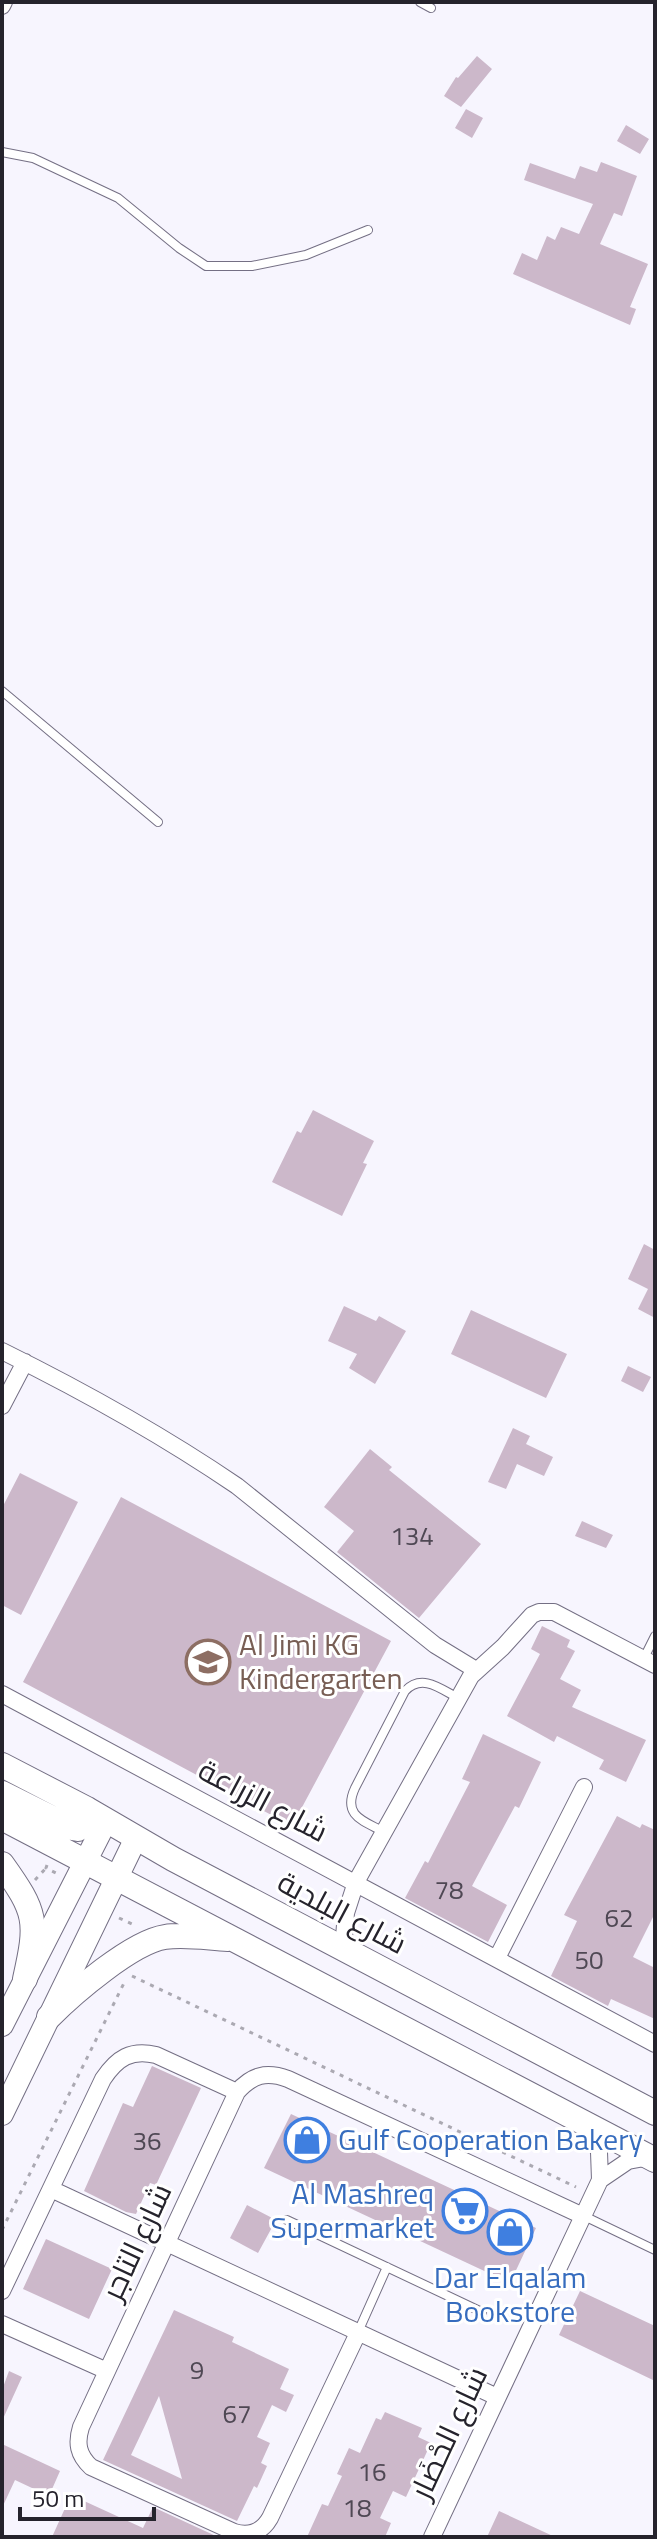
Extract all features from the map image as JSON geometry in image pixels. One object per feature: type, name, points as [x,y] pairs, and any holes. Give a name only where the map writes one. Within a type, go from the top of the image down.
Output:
[{"type":"main road","name":"شارع البلدية","points":[[2,1765],[655,2113]]},
{"type":"main road","points":[[2,1793],[72,1828],[78,1829],[88,1822],[89,1815],[96,1815]]},
{"type":"main road","points":[[2,1818],[652,2159]]},
{"type":"main road","points":[[2,1864],[28,1902],[33,1920],[33,1943],[25,1979]]},
{"type":"main road","points":[[49,2017],[83,1985],[153,1940],[166,1936],[235,1939]]},
{"type":"street","points":[[2,1351],[179,1447],[237,1486],[435,1645],[476,1670]]},
{"type":"street","points":[[2,1406],[25,1362]]},
{"type":"street","points":[[343,1949],[346,1913],[356,1882],[458,1698],[476,1670],[503,1647],[526,1620],[546,1611],[561,1615],[649,1662]]},
{"type":"street","name":"شارع الزراعة","points":[[2,1694],[655,2044]]},
{"type":"street","points":[[497,1958],[584,1787]]},
{"type":"street","points":[[2,2025],[86,1862],[96,1815]]},
{"type":"street","points":[[2,2114],[136,1838]]},
{"type":"street","points":[[2,2291],[103,2079],[120,2058],[132,2053],[156,2055],[237,2092],[247,2081],[260,2075],[276,2075],[583,2216]]},
{"type":"street","name":"شارع التاجر","points":[[237,2092],[78,2435],[84,2461],[91,2467],[234,2532],[251,2534],[259,2531],[270,2518],[358,2333]]},
{"type":"street","points":[[590,2126],[599,2152],[597,2187]]},
{"type":"street","points":[[597,2187],[608,2172],[628,2161],[652,2159]]},
{"type":"street","name":"شارع الحْضَار","points":[[432,2537],[597,2187]]},
{"type":"street","points":[[51,2189],[497,2397]]},
{"type":"street","points":[[2,2324],[107,2371]]},
{"type":"lane","points":[[420,2],[431,8]]},
{"type":"lane","points":[[2,152],[33,158],[118,198],[206,266],[252,266],[306,255],[368,230]]},
{"type":"lane","points":[[2,691],[158,822]]},
{"type":"lane","points":[[649,1662],[655,1636]]},
{"type":"lane","points":[[384,1832],[354,1814],[351,1795],[405,1691],[414,1684],[427,1682],[458,1698]]},
{"type":"lane","points":[[583,2216],[655,2250]]},
{"type":"lane","points":[[287,2220],[482,2312]]},
{"type":"lane","points":[[358,2333],[387,2267]]},
{"type":"path","points":[[122,1959],[118,1954],[152,1895]]},
{"type":"path","points":[[2,2230],[128,1974],[597,2187]]},
{"type":"building","points":[[477,56],[492,69],[461,107],[444,96],[456,77]]},
{"type":"building","points":[[466,109],[483,118],[472,138],[455,128]]},
{"type":"building","points":[[626,125],[649,139],[640,154],[617,141]]},
{"type":"building","points":[[601,162],[637,176],[622,216],[614,213],[600,244],[648,264],[630,307],[636,309],[630,325],[513,274],[522,253],[537,260],[547,236],[555,240],[561,227],[579,234],[593,204],[524,180],[530,163],[575,179],[580,166],[597,172]]},
{"type":"building","points":[[313,1110],[374,1141],[363,1163],[367,1164],[342,1216],[272,1182],[297,1131],[301,1133]]},
{"type":"building","points":[[644,1244],[655,1250],[655,1318],[638,1309],[648,1289],[628,1279]]},
{"type":"building","points":[[344,1306],[376,1321],[379,1316],[406,1331],[375,1384],[349,1368],[357,1354],[328,1341]]},
{"type":"building","points":[[471,1310],[567,1354],[546,1398],[451,1354]]},
{"type":"building","points":[[628,1366],[651,1377],[643,1392],[621,1381]]},
{"type":"building","points":[[513,1428],[530,1436],[526,1444],[553,1457],[544,1476],[517,1464],[506,1489],[488,1482]]},
{"type":"building","points":[[370,1449],[392,1467],[389,1470],[481,1544],[419,1618],[337,1552],[354,1531],[324,1507]]},
{"type":"building","points":[[20,1473],[78,1502],[21,1615],[2,1605],[2,1508]]},
{"type":"building","name":"Al Jimi KG Kindergarten","points":[[121,1497],[391,1641],[292,1826],[23,1682]]},
{"type":"building","points":[[582,1521],[613,1535],[606,1548],[575,1536]]},
{"type":"building","points":[[542,1626],[570,1640],[567,1647],[575,1651],[560,1679],[581,1690],[572,1707],[646,1740],[626,1782],[599,1769],[604,1760],[557,1736],[554,1742],[507,1716],[540,1654],[531,1649]]},
{"type":"building","points":[[483,1734],[541,1762],[519,1808],[515,1806],[472,1886],[507,1905],[488,1942],[405,1898],[425,1861],[428,1863],[470,1782],[462,1779]]},
{"type":"building","points":[[617,1816],[640,1828],[642,1824],[655,1830],[655,1913],[633,1957],[655,1968],[655,2019],[611,1999],[608,2006],[551,1976],[577,1921],[564,1915]]},
{"type":"building","points":[[152,2066],[201,2088],[156,2185],[150,2183],[136,2214],[84,2191],[123,2103],[133,2107]]},
{"type":"building","points":[[291,2114],[536,2228],[510,2283],[264,2168]]},
{"type":"building","points":[[247,2205],[276,2220],[258,2253],[230,2238]]},
{"type":"building","points":[[46,2239],[112,2269],[89,2319],[23,2289]]},
{"type":"building","points":[[580,2291],[655,2326],[655,2381],[559,2335]]},
{"type":"building","points":[[174,2310],[234,2337],[232,2342],[289,2369],[280,2389],[294,2395],[286,2412],[272,2405],[257,2437],[270,2443],[261,2463],[267,2466],[237,2521],[103,2460]],"holes":[[[159,2396],[182,2479],[131,2455]]]},
{"type":"building","points":[[9,2371],[22,2377],[2,2421],[2,2390]]},
{"type":"building","points":[[385,2412],[422,2428],[418,2437],[431,2443],[406,2497],[393,2491],[380,2518],[391,2523],[385,2537],[307,2537],[322,2504],[328,2506],[342,2476],[337,2474],[349,2448],[360,2453],[376,2418],[381,2420]]},
{"type":"building","points":[[2,2444],[60,2471],[49,2496],[15,2480],[2,2508]]},
{"type":"building","points":[[71,2495],[143,2528],[153,2507],[218,2537],[52,2537]]},
{"type":"building","points":[[499,2511],[555,2537],[487,2537]]},
{"type":"place","name":"Al Jimi KG Kindergarten","points":[[208,1662]]},
{"type":"place","name":"Gulf Cooperation Bakery","points":[[307,2140]]},
{"type":"place","name":"Al Mashreq Supermarket","points":[[465,2211]]},
{"type":"place","name":"Dar Elqalam Bookstore","points":[[510,2232]]}]
